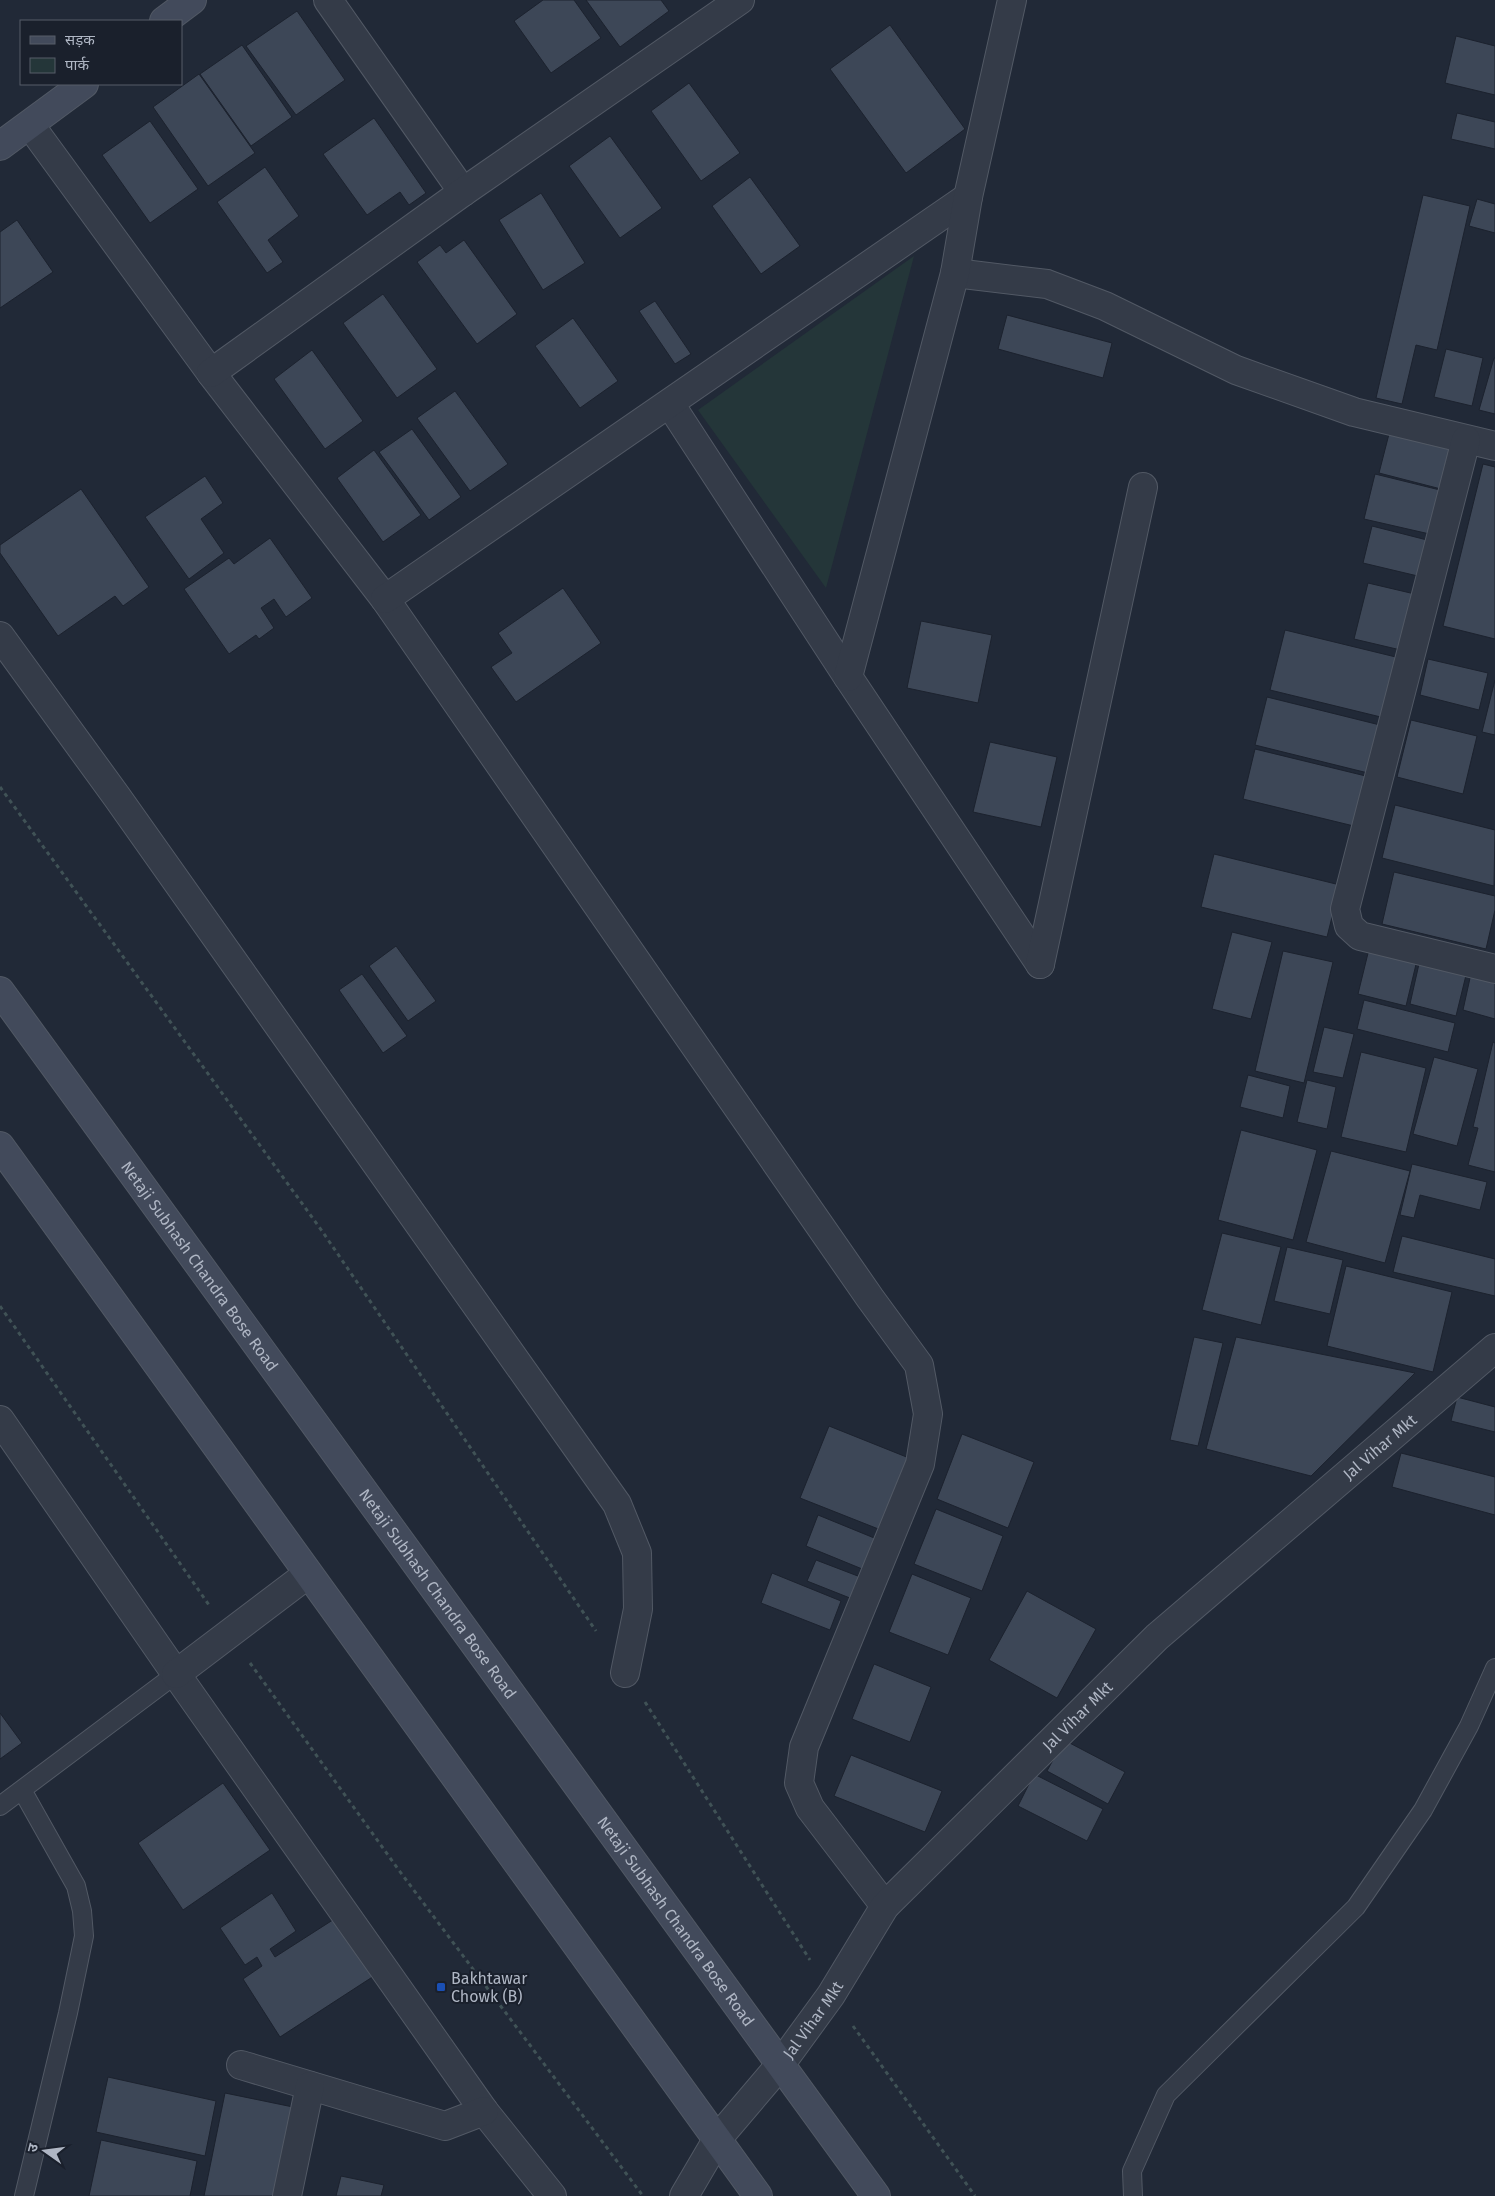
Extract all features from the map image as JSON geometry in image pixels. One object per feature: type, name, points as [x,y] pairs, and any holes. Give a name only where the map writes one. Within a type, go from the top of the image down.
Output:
[{"type":"main road","points":[[165,20],[192,0]]},
{"type":"main road","points":[[0,146],[83,85]]},
{"type":"main road","name":"Netaji Subhash Chandra Bose Road","points":[[0,991],[876,2196]]},
{"type":"main road","points":[[0,1146],[718,2138],[758,2196]]},
{"type":"street","points":[[328,0],[463,192]]},
{"type":"street","points":[[211,373],[463,192],[740,0]]},
{"type":"street","points":[[848,677],[955,273],[968,197],[1012,0]]},
{"type":"street","points":[[30,125],[211,373],[385,599],[918,1365],[928,1414],[920,1464],[804,1747],[799,1783],[810,1808],[885,1906]]},
{"type":"street","points":[[385,599],[968,197]]},
{"type":"street","points":[[955,273],[1047,284],[1106,306],[1236,370],[1354,412],[1495,446]]},
{"type":"street","points":[[670,404],[848,677],[1040,964],[1143,488]]},
{"type":"street","points":[[1466,440],[1345,908],[1349,926],[1360,936],[1495,969]]},
{"type":"street","points":[[0,636],[117,798],[617,1504],[637,1553],[638,1609],[625,1673]]},
{"type":"street","name":"Jal Vihar Mkt","points":[[684,2196],[718,2138],[780,2065],[832,1995],[885,1906],[1157,1637],[1495,1348]]},
{"type":"street","points":[[0,1420],[176,1674],[484,2111],[552,2196]]},
{"type":"street","points":[[176,1674],[308,1574]]},
{"type":"street","points":[[241,2065],[445,2126],[484,2111]]},
{"type":"street","points":[[287,2196],[310,2086]]},
{"type":"lane","points":[[1132,2196],[1132,2171],[1166,2095],[1356,1906],[1423,1810],[1469,1726],[1495,1668]]},
{"type":"lane","points":[[0,1806],[176,1674]]},
{"type":"lane","points":[[22,1790],[76,1886],[82,1911],[84,1936],[68,2013],[24,2196]]},
{"type":"path","points":[[0,788],[322,1231],[669,1736],[832,1995],[975,2196]]},
{"type":"path","points":[[0,1306],[229,1634],[404,1877],[643,2196]]},
{"type":"green space","points":[[914,256],[826,588],[698,410]]},
{"type":"building","points":[[543,0],[574,0],[601,38],[551,73],[514,21]]},
{"type":"building","points":[[586,0],[661,0],[669,11],[620,47]]},
{"type":"building","points":[[297,11],[345,80],[296,115],[246,46]]},
{"type":"building","points":[[890,25],[965,129],[906,173],[830,69]]},
{"type":"building","points":[[1456,36],[1495,46],[1495,95],[1445,83]]},
{"type":"building","points":[[242,45],[292,117],[251,146],[200,74]]},
{"type":"building","points":[[199,74],[255,153],[208,186],[153,107]]},
{"type":"building","points":[[689,83],[740,153],[701,181],[651,111]]},
{"type":"building","points":[[1457,113],[1495,122],[1495,149],[1451,139]]},
{"type":"building","points":[[374,118],[426,193],[409,205],[400,192],[367,215],[323,154]]},
{"type":"building","points":[[150,121],[198,189],[150,223],[102,155]]},
{"type":"building","points":[[610,136],[662,208],[620,238],[569,166]]},
{"type":"building","points":[[265,167],[299,216],[268,240],[283,262],[267,273],[217,202]]},
{"type":"building","points":[[750,177],[800,246],[761,274],[712,206]]},
{"type":"building","points":[[541,193],[585,263],[543,290],[499,220]]},
{"type":"building","points":[[1423,195],[1470,206],[1437,350],[1416,345],[1402,404],[1376,398]]},
{"type":"building","points":[[1477,199],[1495,204],[1495,233],[1469,226]]},
{"type":"building","points":[[17,220],[53,272],[0,308],[0,232]]},
{"type":"building","points":[[464,240],[517,314],[477,344],[417,262],[440,245],[446,253]]},
{"type":"building","points":[[383,294],[437,369],[397,398],[343,323]]},
{"type":"building","points":[[655,301],[691,354],[675,364],[639,311]]},
{"type":"building","points":[[1007,315],[1112,343],[1103,378],[998,349]]},
{"type":"building","points":[[573,318],[618,381],[580,408],[535,346]]},
{"type":"building","points":[[1446,349],[1483,358],[1472,406],[1434,397]]},
{"type":"building","points":[[312,350],[363,421],[325,449],[274,379]]},
{"type":"building","points":[[1495,358],[1495,414],[1479,410]]},
{"type":"building","points":[[455,391],[508,464],[470,491],[417,418]]},
{"type":"building","points":[[412,429],[461,497],[429,520],[379,452]]},
{"type":"building","points":[[1389,434],[1451,449],[1441,489],[1379,473]]},
{"type":"building","points":[[374,450],[421,515],[383,542],[337,478]]},
{"type":"building","points":[[1483,464],[1495,467],[1495,639],[1443,626]]},
{"type":"building","points":[[1375,474],[1444,491],[1434,535],[1364,519]]},
{"type":"building","points":[[205,476],[223,503],[201,519],[224,553],[189,579],[145,517]]},
{"type":"building","points":[[81,489],[149,587],[123,606],[115,596],[58,636],[0,553],[0,545]]},
{"type":"building","points":[[1372,526],[1431,541],[1422,577],[1363,563]]},
{"type":"building","points":[[270,538],[312,598],[286,617],[274,599],[261,608],[274,628],[259,639],[256,635],[229,654],[184,589],[229,558],[234,564]]},
{"type":"building","points":[[1368,583],[1419,595],[1405,651],[1354,639]]},
{"type":"building","points":[[563,588],[601,643],[516,702],[491,667],[512,653],[498,633]]},
{"type":"building","points":[[921,621],[992,635],[978,703],[907,688]]},
{"type":"building","points":[[1285,630],[1404,659],[1389,719],[1270,690]]},
{"type":"building","points":[[1428,659],[1488,673],[1479,710],[1420,695]]},
{"type":"building","points":[[1495,680],[1495,735],[1482,732]]},
{"type":"building","points":[[1267,697],[1384,726],[1372,774],[1255,745]]},
{"type":"building","points":[[1411,720],[1477,736],[1463,794],[1397,777]]},
{"type":"building","points":[[990,742],[1057,757],[1041,827],[973,812]]},
{"type":"building","points":[[1255,749],[1374,778],[1362,828],[1243,799]]},
{"type":"building","points":[[1395,805],[1495,830],[1494,886],[1382,858]]},
{"type":"building","points":[[1214,854],[1340,885],[1327,937],[1201,907]]},
{"type":"building","points":[[1394,872],[1495,896],[1495,910],[1486,949],[1382,924]]},
{"type":"building","points":[[1232,932],[1272,942],[1251,1019],[1212,1009]]},
{"type":"building","points":[[1370,945],[1418,956],[1406,1006],[1358,994]]},
{"type":"building","points":[[396,946],[436,1001],[408,1021],[369,966]]},
{"type":"building","points":[[1283,951],[1333,962],[1304,1083],[1255,1071]]},
{"type":"building","points":[[1421,955],[1468,967],[1456,1016],[1410,1004]]},
{"type":"building","points":[[1472,969],[1495,975],[1495,1019],[1463,1010]]},
{"type":"building","points":[[362,974],[407,1036],[383,1053],[339,990]]},
{"type":"building","points":[[1364,1000],[1455,1023],[1448,1052],[1357,1029]]},
{"type":"building","points":[[1324,1027],[1354,1034],[1343,1078],[1313,1072]]},
{"type":"building","points":[[1493,1042],[1495,1043],[1495,1172],[1468,1165],[1478,1128],[1473,1127]]},
{"type":"building","points":[[1361,1052],[1426,1068],[1406,1152],[1341,1137]]},
{"type":"building","points":[[1434,1057],[1478,1069],[1457,1146],[1413,1134]]},
{"type":"building","points":[[1248,1075],[1290,1086],[1283,1118],[1240,1107]]},
{"type":"building","points":[[1307,1080],[1336,1087],[1327,1129],[1297,1122]]},
{"type":"building","points":[[1241,1130],[1317,1150],[1293,1240],[1218,1220]]},
{"type":"building","points":[[1331,1151],[1410,1171],[1385,1263],[1306,1242]]},
{"type":"building","points":[[1412,1164],[1487,1182],[1480,1210],[1420,1195],[1414,1218],[1400,1215]]},
{"type":"building","points":[[1222,1233],[1281,1247],[1261,1325],[1202,1310]]},
{"type":"building","points":[[1402,1236],[1495,1259],[1495,1296],[1393,1272]]},
{"type":"building","points":[[1287,1247],[1343,1260],[1330,1314],[1274,1301]]},
{"type":"building","points":[[1346,1266],[1452,1292],[1433,1372],[1327,1346]]},
{"type":"building","points":[[1194,1337],[1223,1343],[1198,1446],[1170,1440]]},
{"type":"building","points":[[1236,1337],[1415,1373],[1311,1476],[1206,1449]]},
{"type":"building","points":[[1457,1397],[1495,1407],[1495,1432],[1451,1421]]},
{"type":"building","points":[[829,1426],[914,1460],[886,1532],[800,1498]]},
{"type":"building","points":[[962,1434],[1034,1462],[1008,1528],[937,1499]]},
{"type":"building","points":[[1401,1453],[1495,1477],[1495,1515],[1392,1487]]},
{"type":"building","points":[[936,1509],[1003,1536],[982,1591],[914,1564]]},
{"type":"building","points":[[818,1515],[884,1542],[872,1573],[806,1546]]},
{"type":"building","points":[[816,1560],[863,1578],[855,1600],[807,1581]]},
{"type":"building","points":[[772,1573],[841,1601],[830,1630],[761,1603]]},
{"type":"building","points":[[912,1574],[971,1598],[948,1655],[889,1632]]},
{"type":"building","points":[[1027,1591],[1096,1629],[1057,1698],[989,1660]]},
{"type":"building","points":[[874,1664],[931,1687],[910,1742],[852,1719]]},
{"type":"building","points":[[0,1713],[22,1743],[0,1759]]},
{"type":"building","points":[[1064,1740],[1125,1772],[1108,1804],[1047,1771]]},
{"type":"building","points":[[851,1755],[942,1791],[925,1832],[834,1796]]},
{"type":"building","points":[[1034,1774],[1103,1809],[1087,1841],[1018,1806]]},
{"type":"building","points":[[223,1783],[270,1850],[183,1910],[138,1843]]},
{"type":"building","points":[[272,1893],[296,1931],[270,1949],[275,1957],[339,1916],[377,1974],[280,2037],[243,1979],[262,1966],[257,1957],[245,1965],[220,1928]]},
{"type":"building","points":[[108,2077],[216,2101],[205,2156],[96,2132]]},
{"type":"building","points":[[225,2093],[293,2107],[274,2196],[204,2196]]},
{"type":"building","points":[[101,2140],[197,2161],[190,2196],[89,2196]]},
{"type":"building","points":[[341,2176],[384,2185],[381,2196],[336,2196]]},
{"type":"place","name":"Bakhtawar Chowk (B)","points":[[441,1987]]}]
